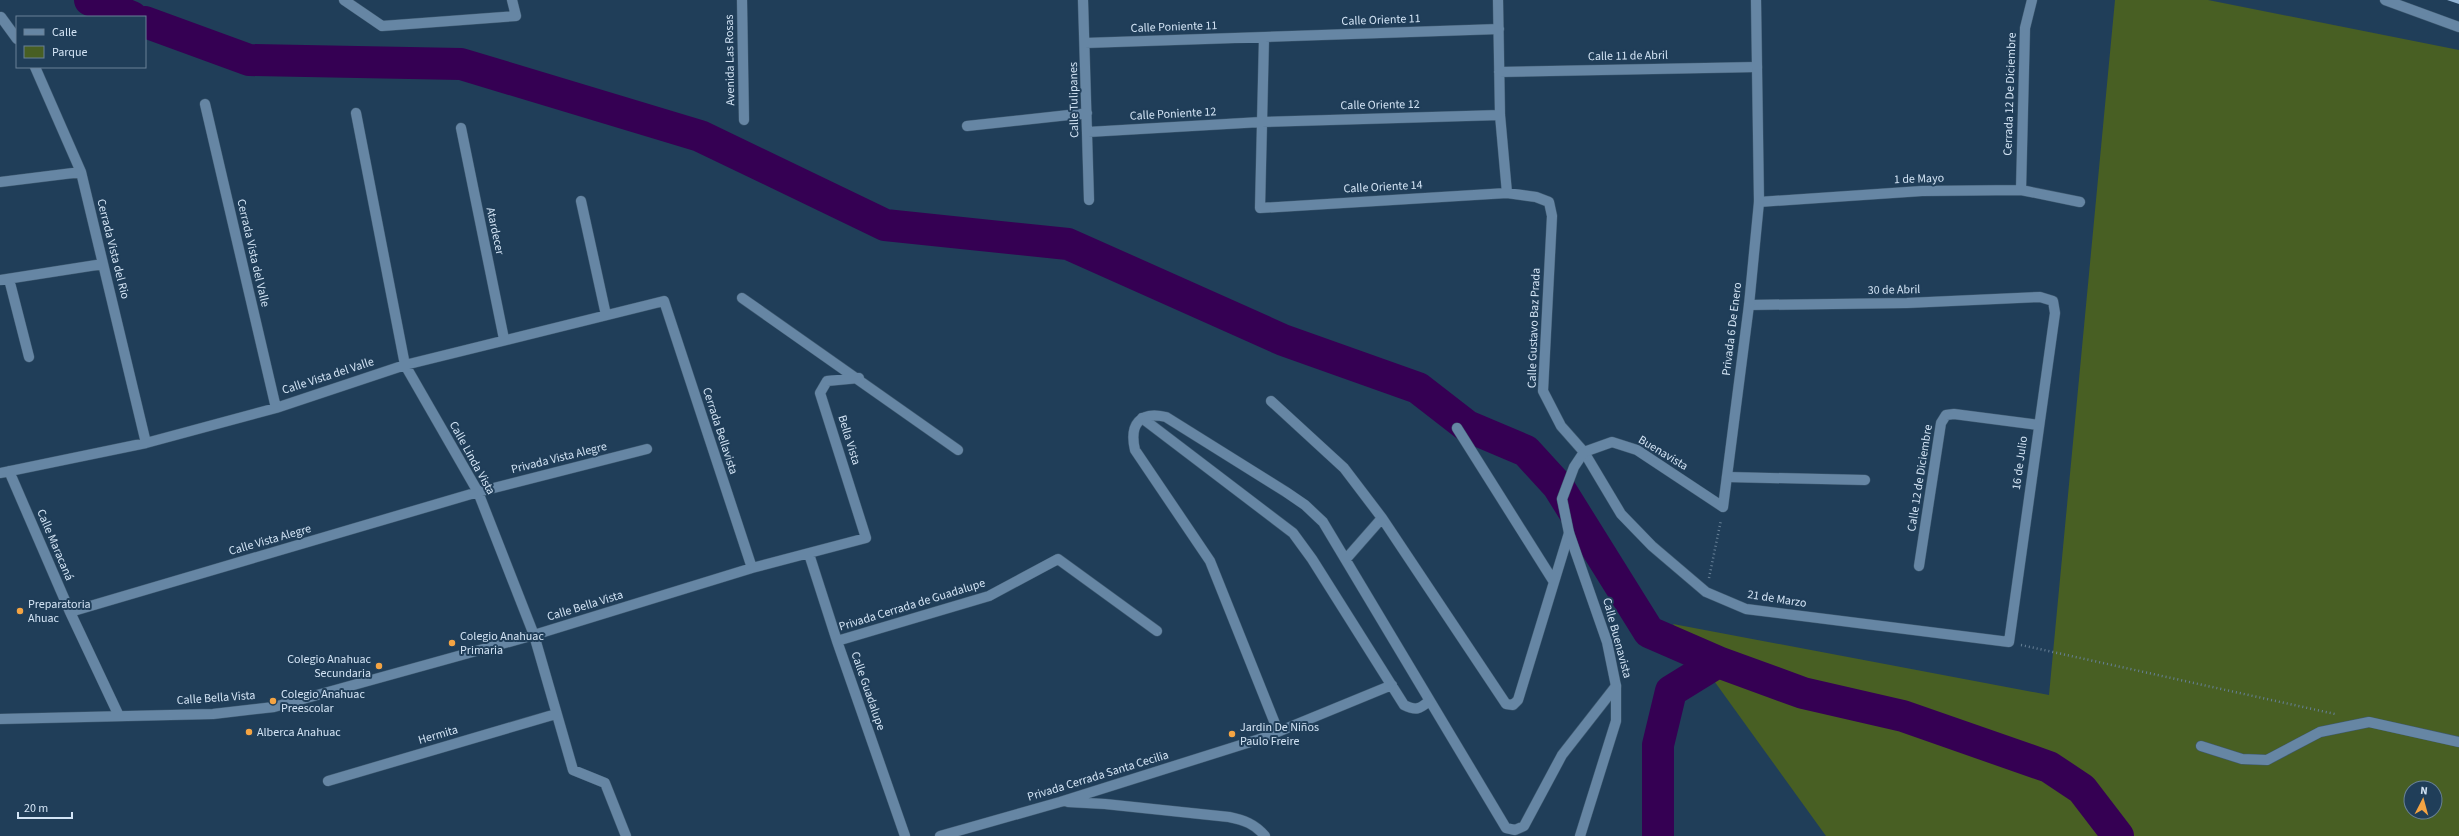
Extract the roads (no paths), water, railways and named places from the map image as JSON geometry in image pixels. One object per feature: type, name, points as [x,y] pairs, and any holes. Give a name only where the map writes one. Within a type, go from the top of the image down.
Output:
[{"type":"street","points":[[344,0],[382,26],[516,16],[512,0]]},
{"type":"street","name":"Avenida Las Rosas","points":[[742,0],[744,120]]},
{"type":"street","name":"Calle Tulipanes","points":[[1083,0],[1090,200]]},
{"type":"street","points":[[1498,0],[1500,115],[1507,193]]},
{"type":"street","name":"Privada 6 De Enero","points":[[1723,507],[1749,305],[1759,202],[1756,0]]},
{"type":"street","name":"Cerrada 12 De Diciembre","points":[[2020,190],[2025,28],[2032,0]]},
{"type":"street","points":[[2385,0],[2459,27]]},
{"type":"street","points":[[1,17],[16,38]]},
{"type":"street","name":"Calle Oriente 11","points":[[1264,38],[1499,29]]},
{"type":"street","points":[[1261,122],[1264,38]]},
{"type":"street","name":"Calle Poniente 11","points":[[1085,43],[1264,38]]},
{"type":"street","name":"Calle 11 de Abril","points":[[1499,72],[1757,67]]},
{"type":"street","name":"Cerrada Vista del Rio","points":[[35,68],[80,172],[146,443]]},
{"type":"street","name":"Cerrada Vista del Valle","points":[[205,104],[276,408]]},
{"type":"street","name":"Calle Linda Vista","points":[[356,113],[405,365],[478,492],[534,635],[573,770],[605,783],[626,836]]},
{"type":"street","points":[[967,126],[1087,113]]},
{"type":"street","name":"Calle Oriente 12","points":[[1261,122],[1500,115]]},
{"type":"street","name":"Calle Poniente 12","points":[[1088,132],[1261,122]]},
{"type":"street","name":"Calle Oriente 14","points":[[1261,122],[1260,208],[1507,193],[1536,197],[1549,202],[1552,216]]},
{"type":"street","name":"Atardecer","points":[[461,128],[504,339]]},
{"type":"street","points":[[0,182],[80,172]]},
{"type":"street","name":"1 de Mayo","points":[[1759,202],[1922,191],[2020,190],[2080,202]]},
{"type":"street","points":[[582,201],[606,315]]},
{"type":"street","name":"Calle Gustavo Baz Prada","points":[[1552,216],[1543,391],[1561,426],[1584,452]]},
{"type":"street","points":[[28,357],[5,279],[103,264]]},
{"type":"street","name":"30 de Abril","points":[[1749,305],[1907,303],[2040,297]]},
{"type":"street","name":"16 de Julio","points":[[2009,642],[2055,313],[2053,301],[2040,297]]},
{"type":"street","points":[[742,298],[859,378],[958,450]]},
{"type":"street","name":"Calle Vista del Valle","points":[[5,472],[146,443],[276,408],[405,365],[504,339],[664,302]]},
{"type":"street","name":"Cerrada Bellavista","points":[[664,302],[752,568]]},
{"type":"street","name":"Bella Vista","points":[[859,378],[828,381],[820,393],[866,538]]},
{"type":"street","points":[[1272,400],[1344,468],[1382,518],[1506,704],[1514,705],[1518,700],[1569,534]]},
{"type":"street","points":[[1278,732],[1210,561],[1135,450],[1132,437],[1135,426],[1142,418],[1153,414],[1166,417],[1299,500],[1323,522],[1506,828],[1515,830],[1524,826],[1562,754],[1616,686]]},
{"type":"street","name":"Calle 12 de Diciembre","points":[[1919,566],[1941,423],[1946,415],[1954,414],[2039,425]]},
{"type":"street","points":[[1142,418],[1293,533],[1312,559],[1404,705],[1412,709],[1419,709],[1429,701]]},
{"type":"street","points":[[1457,428],[1554,582]]},
{"type":"street","name":"Buenavista","points":[[1584,452],[1612,442],[1637,450],[1723,507]]},
{"type":"street","name":"Privada Vista Alegre","points":[[478,492],[647,449]]},
{"type":"street","name":"Calle Buenavista","points":[[1580,836],[1616,721],[1616,686],[1607,642],[1594,601],[1569,534],[1562,499],[1572,471],[1584,452]]},
{"type":"street","name":"21 de Marzo","points":[[1584,452],[1621,514],[1652,546],[1706,592],[1746,609],[2009,642]]},
{"type":"street","name":"Calle Maracaná","points":[[5,472],[119,716]]},
{"type":"street","points":[[1727,477],[1865,480]]},
{"type":"street","name":"Calle Vista Alegre","points":[[70,612],[478,492]]},
{"type":"street","points":[[1346,559],[1382,518]]},
{"type":"street","name":"Calle Bella Vista","points":[[0,719],[213,714],[274,707],[534,635],[752,568],[866,538]]},
{"type":"street","name":"Calle Guadalupe","points":[[809,554],[837,641],[905,836]]},
{"type":"street","name":"Privada Cerrada de Guadalupe","points":[[837,641],[989,596],[1058,559],[1157,630]]},
{"type":"street","name":"Privada Cerrada Santa Cecilia","points":[[940,836],[1060,802],[1263,738],[1392,685]]},
{"type":"street","name":"Hermita","points":[[328,781],[556,714]]},
{"type":"street","points":[[2201,746],[2242,759],[2266,760],[2320,732],[2369,722],[2459,742]]},
{"type":"street","points":[[1060,802],[1105,804],[1229,817],[1246,821],[1260,829],[1265,836]]},
{"type":"waterway","points":[[90,0],[130,16]]},
{"type":"waterway","points":[[146,22],[249,60],[461,64],[700,136],[885,225],[1068,244],[1283,340],[1418,388],[1467,426],[1526,451],[1558,486],[1649,632],[1718,662]]},
{"type":"waterway","points":[[1658,836],[1658,745],[1671,691],[1718,662],[1803,693],[1903,716],[2049,767],[2082,789],[2118,836]]},
{"type":"place","name":"Preparatoria Ahuac","points":[[20,611]]},
{"type":"place","name":"Colegio Anahuac Primaria","points":[[452,643]]},
{"type":"place","name":"Colegio Anahuac Secundaria","points":[[379,666]]},
{"type":"place","name":"Colegio Anahuac Preescolar","points":[[273,701]]},
{"type":"place","name":"Alberca Anahuac","points":[[249,732]]},
{"type":"place","name":"Jardin De Niños Paulo Freire","points":[[1232,734]]}]
